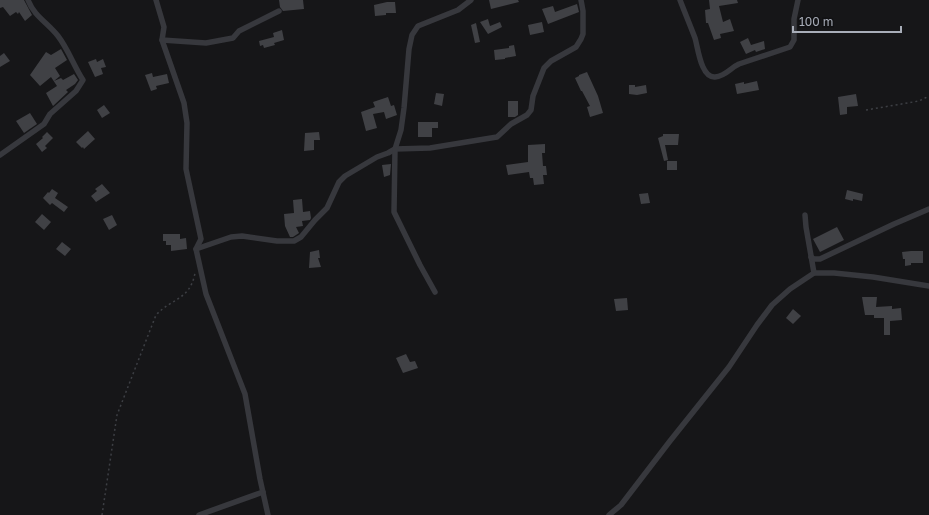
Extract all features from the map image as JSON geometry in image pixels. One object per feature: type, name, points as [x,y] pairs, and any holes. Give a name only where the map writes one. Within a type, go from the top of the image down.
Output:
[{"type":"street","points":[[0,155],[44,124],[50,114],[76,91],[83,80],[58,36],[37,15],[28,0]]},
{"type":"street","points":[[156,0],[164,28],[162,40],[184,103],[187,123],[186,169],[201,239],[196,249],[206,294],[245,394],[268,515]]},
{"type":"street","points":[[435,292],[394,212],[395,149],[403,115],[409,49],[414,30],[418,26],[458,10],[471,0]]},
{"type":"street","points":[[196,249],[231,237],[242,236],[277,241],[294,241],[301,237],[327,208],[339,182],[377,157],[395,149],[430,148],[497,137],[511,124],[527,115],[531,110],[533,96],[542,71],[551,61],[576,47],[581,40],[583,34],[583,11],[581,0]]},
{"type":"street","points":[[680,0],[695,39],[703,67],[708,75],[713,77],[725,75],[734,66],[739,64],[790,47],[794,40],[794,19],[798,0]]},
{"type":"street","points":[[162,40],[206,43],[232,38],[240,30],[279,11]]},
{"type":"street","points":[[811,257],[814,259],[820,259],[929,209]]},
{"type":"street","points":[[805,215],[814,273]]},
{"type":"street","points":[[609,515],[621,505],[729,367],[772,305],[790,289],[814,273],[834,273],[873,277],[929,286]]},
{"type":"street","points":[[199,515],[263,492]]},
{"type":"path","points":[[866,110],[919,101],[929,96]]},
{"type":"path","points":[[102,515],[117,415],[156,315],[163,307],[183,296],[190,290],[195,274]]},
{"type":"building","points":[[0,0],[24,0],[32,15],[25,21],[19,12],[18,14],[16,12],[10,16],[3,7],[0,8]]},
{"type":"building","points":[[279,0],[303,0],[304,9],[283,11],[280,7]]},
{"type":"building","points":[[489,0],[518,0],[519,2],[491,9]]},
{"type":"building","points":[[709,0],[737,0],[738,3],[719,6],[723,22],[730,19],[734,31],[720,34],[721,38],[714,40],[708,23],[706,23],[705,10],[710,9]]},
{"type":"building","points":[[395,2],[396,13],[386,13],[386,15],[375,16],[374,5]]},
{"type":"building","points":[[577,4],[579,12],[548,24],[542,9],[553,6],[555,12]]},
{"type":"building","points":[[488,19],[490,26],[500,22],[502,27],[488,34],[480,22]]},
{"type":"building","points":[[542,22],[544,32],[530,35],[528,25]]},
{"type":"building","points":[[476,23],[480,42],[475,43],[471,25]]},
{"type":"building","points":[[282,30],[284,40],[274,43],[275,45],[264,48],[263,45],[260,46],[259,41],[274,37],[273,33]]},
{"type":"building","points":[[748,38],[751,45],[764,41],[765,49],[756,52],[755,50],[746,54],[740,42]]},
{"type":"building","points":[[514,45],[516,56],[495,60],[494,50],[509,48],[509,46]]},
{"type":"building","points":[[61,49],[67,60],[55,68],[60,76],[54,81],[61,78],[63,80],[74,74],[78,80],[66,90],[68,92],[53,106],[46,93],[57,86],[51,77],[40,86],[30,75],[46,52],[51,55]]},
{"type":"building","points":[[4,53],[10,61],[0,67],[0,56]]},
{"type":"building","points":[[96,59],[97,62],[103,59],[106,67],[101,68],[103,74],[95,77],[88,62]]},
{"type":"building","points":[[587,72],[598,96],[603,113],[590,117],[587,107],[590,106],[575,78]]},
{"type":"building","points":[[152,73],[153,77],[167,74],[169,83],[156,86],[157,89],[151,91],[145,75]]},
{"type":"building","points":[[757,81],[759,90],[737,94],[735,84],[744,82],[744,84]]},
{"type":"building","points":[[629,85],[635,85],[635,87],[646,85],[647,93],[637,95],[629,94]]},
{"type":"building","points":[[436,93],[444,94],[442,106],[434,104]]},
{"type":"building","points":[[856,94],[858,106],[847,107],[847,114],[840,115],[838,97]]},
{"type":"building","points":[[388,97],[391,106],[394,105],[397,115],[386,119],[384,112],[373,114],[377,128],[366,131],[361,112],[375,107],[373,102]]},
{"type":"building","points":[[508,101],[518,101],[518,115],[515,117],[508,117]]},
{"type":"building","points":[[104,105],[110,113],[102,118],[97,110]]},
{"type":"building","points":[[30,113],[37,124],[24,133],[16,121]]},
{"type":"building","points":[[418,122],[438,122],[438,128],[432,128],[432,137],[418,137]]},
{"type":"building","points":[[88,131],[95,139],[84,149],[76,142]]},
{"type":"building","points":[[47,132],[53,138],[45,146],[47,148],[42,152],[36,144]]},
{"type":"building","points":[[319,132],[320,140],[314,140],[314,150],[304,151],[305,133]]},
{"type":"building","points":[[663,134],[679,134],[678,145],[665,145],[668,160],[664,161],[658,138],[663,136]]},
{"type":"building","points":[[545,144],[545,153],[542,153],[543,166],[546,166],[547,175],[543,175],[544,184],[534,185],[533,178],[530,178],[529,172],[508,175],[506,165],[528,162],[528,145]]},
{"type":"building","points":[[667,161],[677,161],[677,170],[667,170]]},
{"type":"building","points":[[391,164],[390,175],[384,177],[382,165]]},
{"type":"building","points":[[102,184],[110,193],[96,202],[91,196],[97,191],[95,189]]},
{"type":"building","points":[[52,189],[58,193],[55,198],[68,207],[64,212],[52,203],[50,205],[43,198]]},
{"type":"building","points":[[847,190],[863,194],[862,201],[845,199]]},
{"type":"building","points":[[648,193],[650,203],[641,204],[639,194]]},
{"type":"building","points":[[302,199],[303,212],[310,211],[311,218],[310,220],[302,221],[303,226],[296,227],[299,233],[293,237],[290,237],[285,226],[284,214],[294,213],[293,200]]},
{"type":"building","points":[[42,214],[51,222],[44,230],[35,222]]},
{"type":"building","points":[[112,215],[117,225],[109,230],[103,219]]},
{"type":"building","points":[[837,227],[844,240],[820,252],[813,239]]},
{"type":"building","points":[[163,234],[180,234],[180,239],[186,238],[187,249],[171,251],[171,245],[166,245],[166,241],[163,241]]},
{"type":"building","points":[[62,242],[71,249],[65,256],[56,249]]},
{"type":"building","points":[[319,250],[320,258],[318,258],[321,267],[309,268],[310,252]]},
{"type":"building","points":[[923,251],[923,263],[911,263],[911,265],[905,266],[905,259],[903,259],[902,252]]},
{"type":"building","points":[[862,297],[877,297],[876,307],[892,306],[892,309],[901,308],[902,320],[890,321],[890,335],[884,335],[884,318],[874,318],[874,315],[865,315]]},
{"type":"building","points":[[627,298],[628,310],[616,311],[614,299]]},
{"type":"building","points":[[793,309],[801,316],[793,324],[786,318]]},
{"type":"building","points":[[406,354],[410,362],[415,361],[418,368],[403,373],[396,358]]}]
